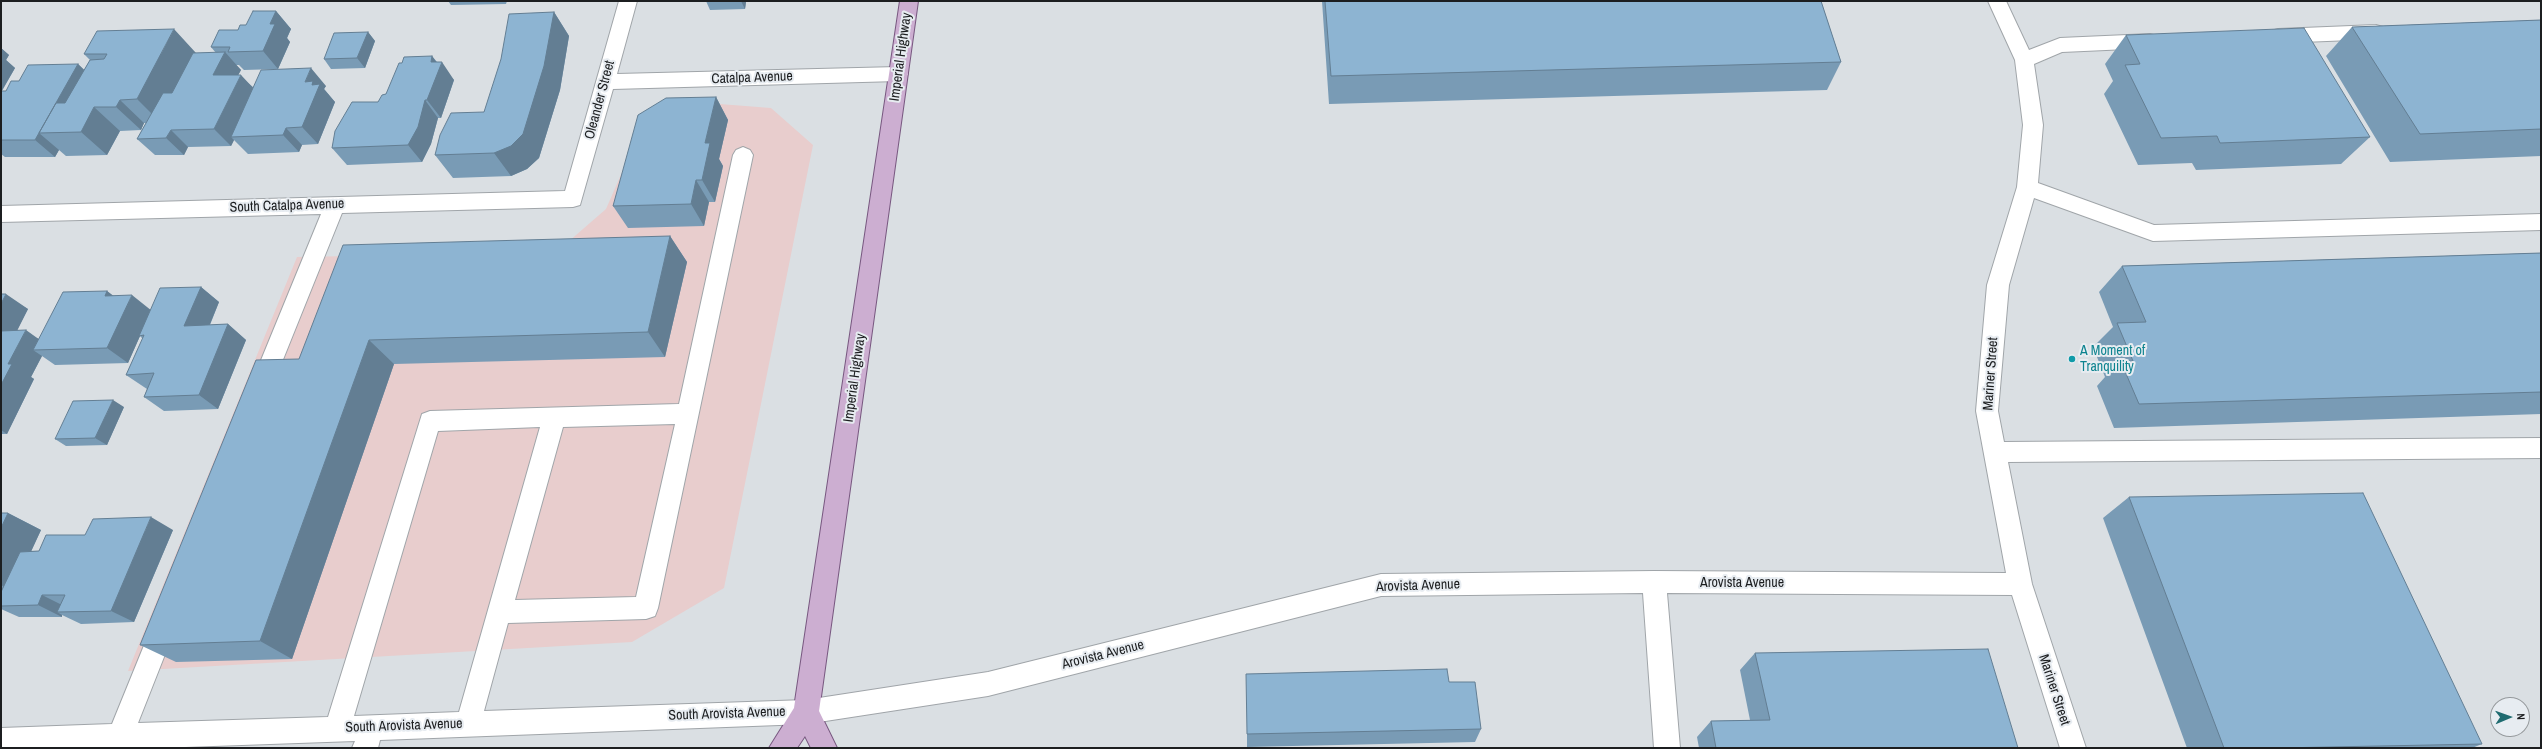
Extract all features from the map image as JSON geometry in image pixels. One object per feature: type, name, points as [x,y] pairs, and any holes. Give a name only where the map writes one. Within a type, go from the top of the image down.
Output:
[{"type":"main road","name":"Imperial Highway","points":[[782,748],[806,712],[909,1]]},
{"type":"main road","points":[[806,712],[824,748]]},
{"type":"street","name":"Oleander Street","points":[[573,199],[628,1]]},
{"type":"street","name":"Mariner Street","points":[[1997,1],[2024,60],[2033,125],[2027,187],[1998,285],[1987,411],[2020,584],[2073,748]]},
{"type":"street","points":[[2259,37],[2394,32]]},
{"type":"street","points":[[2024,60],[2060,45],[2172,40]]},
{"type":"street","name":"Catalpa Avenue","points":[[605,82],[898,74]]},
{"type":"street","points":[[499,612],[646,608],[743,155]]},
{"type":"street","points":[[2027,187],[2153,233],[2541,222]]},
{"type":"street","name":"South Catalpa Avenue","points":[[1,214],[573,199]]},
{"type":"street","points":[[254,404],[335,205]]},
{"type":"street","points":[[337,729],[430,421],[688,414]]},
{"type":"street","points":[[468,724],[554,417]]},
{"type":"street","points":[[1995,452],[2541,448]]},
{"type":"street","points":[[1654,582],[1667,748]]},
{"type":"street","name":"Arovista Avenue","points":[[806,712],[988,684],[1381,585],[1654,582],[2020,584]]},
{"type":"street","points":[[120,736],[174,603]]},
{"type":"street","name":"South Arovista Avenue","points":[[1,741],[120,736],[300,739],[337,729],[369,738],[468,724],[806,712]]},
{"type":"shaded area","points":[[694,102],[771,108],[813,145],[724,588],[632,642],[128,671],[297,257],[465,254],[568,242],[606,209],[633,147]]},
{"type":"building","points":[[1325,1],[1821,1],[1841,62],[1331,76]]},
{"type":"building","points":[[253,11],[276,11],[270,24],[275,24],[263,51],[228,52],[230,47],[211,47],[219,30],[238,30],[240,25],[246,25]]},
{"type":"building","points":[[554,12],[544,66],[523,134],[511,146],[494,153],[435,155],[440,135],[451,113],[484,112],[501,59],[509,14]]},
{"type":"building","points":[[2541,20],[2541,129],[2420,134],[2352,27]]},
{"type":"building","points":[[2304,28],[2370,137],[2220,143],[2217,136],[2161,138],[2125,65],[2140,64],[2126,35]]},
{"type":"building","points":[[174,29],[137,99],[120,100],[116,107],[94,107],[81,132],[39,133],[56,103],[65,103],[90,60],[104,59],[107,54],[84,54],[97,31]]},
{"type":"building","points":[[368,32],[357,58],[324,59],[334,33]]},
{"type":"building","points":[[225,52],[213,75],[241,75],[214,129],[171,130],[166,138],[137,139],[163,93],[172,93],[193,53]]},
{"type":"building","points":[[432,56],[431,62],[442,62],[427,100],[425,100],[418,127],[408,145],[332,148],[335,131],[352,102],[378,102],[382,95],[386,94],[399,63],[402,63],[404,57]]},
{"type":"building","points":[[78,64],[35,140],[1,140],[1,91],[6,91],[11,81],[19,81],[28,65]]},
{"type":"building","points":[[311,68],[305,82],[313,81],[312,85],[320,84],[302,127],[286,128],[283,135],[231,137],[261,70]]},
{"type":"building","points":[[716,97],[705,143],[710,143],[702,180],[696,180],[691,204],[613,206],[638,115],[666,98]]},
{"type":"building","points":[[670,236],[648,332],[369,340],[260,641],[140,645],[256,360],[299,359],[343,245]]},
{"type":"building","points":[[2541,253],[2541,392],[2139,404],[2121,362],[2133,361],[2117,323],[2146,322],[2122,266]]},
{"type":"building","points":[[201,287],[184,326],[228,324],[199,395],[144,397],[154,373],[126,375],[144,335],[139,336],[160,288]]},
{"type":"building","points":[[107,291],[105,296],[132,295],[107,348],[33,350],[63,292]]},
{"type":"building","points":[[1,294],[6,294],[1,304]]},
{"type":"building","points":[[26,330],[8,364],[12,364],[1,385],[1,331]]},
{"type":"building","points":[[113,400],[95,438],[55,439],[73,401]]},
{"type":"building","points":[[2363,493],[2482,744],[2224,748],[2129,497]]},
{"type":"building","points":[[1,513],[8,513],[1,528]]},
{"type":"building","points":[[151,517],[111,611],[57,612],[65,595],[42,595],[38,605],[1,606],[1,592],[20,552],[39,551],[46,535],[85,535],[93,519]]},
{"type":"building","points":[[1988,649],[2018,748],[1716,748],[1711,721],[1770,720],[1755,653]]},
{"type":"building","points":[[1447,669],[1449,682],[1475,682],[1481,729],[1247,734],[1246,674]]},
{"type":"place","name":"A Moment of Tranquility","points":[[2072,359]]}]
